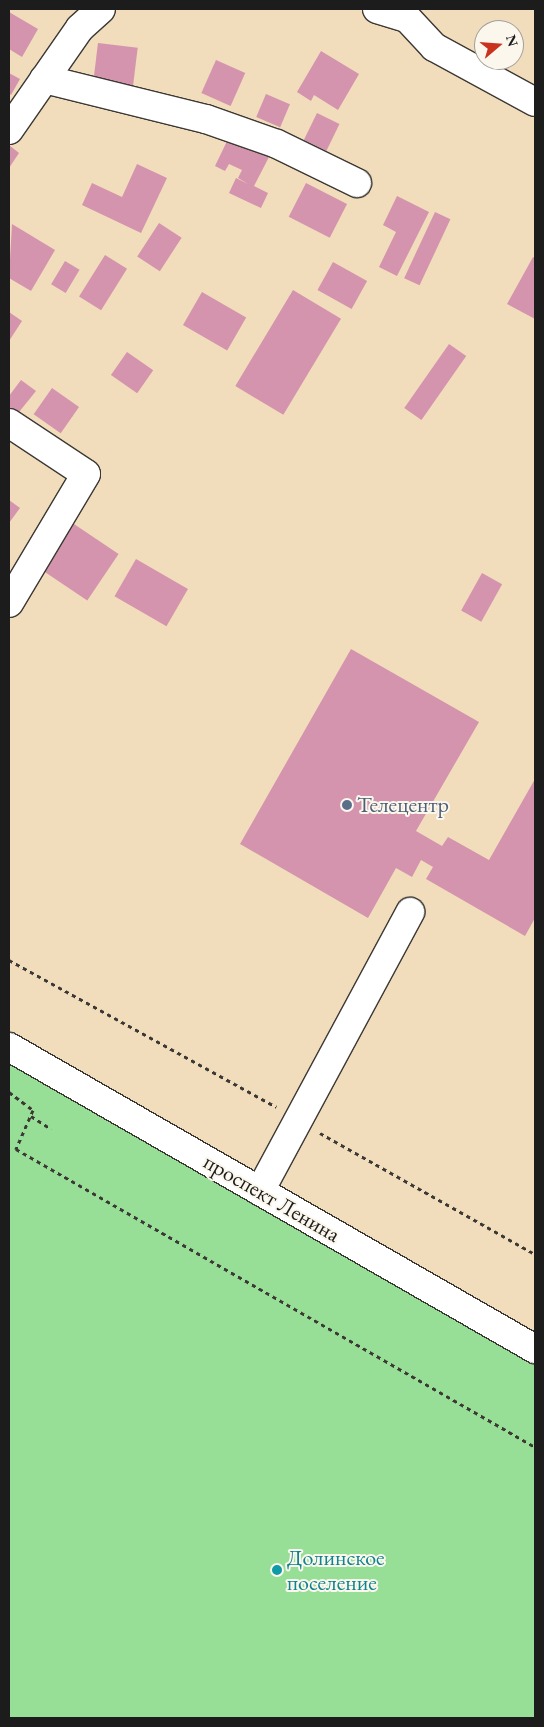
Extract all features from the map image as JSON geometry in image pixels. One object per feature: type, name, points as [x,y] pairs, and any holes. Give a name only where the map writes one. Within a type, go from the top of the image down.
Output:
[{"type":"street","points":[[9,130],[80,28],[100,9]]},
{"type":"street","points":[[378,9],[408,18],[434,48],[535,102]]},
{"type":"street","points":[[44,79],[206,119],[277,144],[357,182]]},
{"type":"street","points":[[9,423],[86,474],[9,603]]},
{"type":"street","points":[[260,1191],[410,912]]},
{"type":"street","name":"проспект Ленина","points":[[9,1047],[535,1349]]},
{"type":"path","points":[[9,960],[535,1254]]},
{"type":"path","points":[[9,1092],[34,1110],[16,1149],[535,1447]]},
{"type":"path","points":[[31,1116],[51,1129]]},
{"type":"green space","points":[[9,1047],[535,1349],[535,1718],[9,1718]]},
{"type":"building","points":[[9,12],[38,29],[22,57],[9,49]]},
{"type":"building","points":[[98,43],[138,48],[133,87],[93,82]]},
{"type":"building","points":[[321,51],[359,74],[338,110],[314,95],[311,101],[297,92]]},
{"type":"building","points":[[216,60],[245,73],[231,106],[201,93]]},
{"type":"building","points":[[9,73],[20,79],[11,95],[9,93]]},
{"type":"building","points":[[266,94],[290,104],[280,127],[256,117]]},
{"type":"building","points":[[317,113],[339,124],[326,151],[304,140]]},
{"type":"building","points":[[229,137],[269,157],[254,186],[268,193],[261,208],[229,193],[236,178],[248,184],[238,178],[242,170],[229,164],[225,171],[215,166]]},
{"type":"building","points":[[9,145],[19,153],[9,168]]},
{"type":"building","points":[[137,164],[167,178],[141,233],[82,205],[92,183],[122,197]]},
{"type":"building","points":[[306,183],[347,204],[330,238],[289,217]]},
{"type":"building","points":[[397,196],[429,212],[397,276],[379,267],[396,232],[383,225]]},
{"type":"building","points":[[435,212],[450,219],[420,285],[404,278]]},
{"type":"building","points":[[159,223],[182,238],[160,271],[137,257]]},
{"type":"building","points":[[12,224],[55,250],[31,291],[9,278]]},
{"type":"building","points":[[105,255],[127,269],[101,310],[79,297]]},
{"type":"building","points":[[533,257],[535,258],[535,319],[507,304]]},
{"type":"building","points":[[65,261],[80,270],[66,293],[51,284]]},
{"type":"building","points":[[333,262],[367,281],[352,309],[317,290]]},
{"type":"building","points":[[293,290],[341,319],[283,415],[235,386]]},
{"type":"building","points":[[202,292],[246,318],[227,350],[183,325]]},
{"type":"building","points":[[9,312],[22,321],[9,341]]},
{"type":"building","points":[[449,344],[466,356],[421,420],[404,408]]},
{"type":"building","points":[[127,352],[153,370],[137,393],[111,375]]},
{"type":"building","points":[[21,380],[36,391],[15,417],[9,412],[9,396]]},
{"type":"building","points":[[52,388],[79,407],[61,433],[34,414]]},
{"type":"building","points":[[9,500],[20,508],[9,523]]},
{"type":"building","points":[[68,520],[119,554],[87,601],[37,566]]},
{"type":"building","points":[[136,559],[188,589],[166,626],[115,596]]},
{"type":"building","points":[[482,573],[502,584],[481,622],[461,611]]},
{"type":"building","name":"Телецентр","points":[[351,649],[479,722],[416,831],[442,846],[448,837],[489,860],[535,779],[535,918],[525,936],[426,879],[433,867],[421,860],[412,877],[396,868],[368,918],[240,844]]},
{"type":"place","name":"Телецентр","points":[[347,805]]},
{"type":"place","name":"Долинское поселение","points":[[277,1570]]}]
